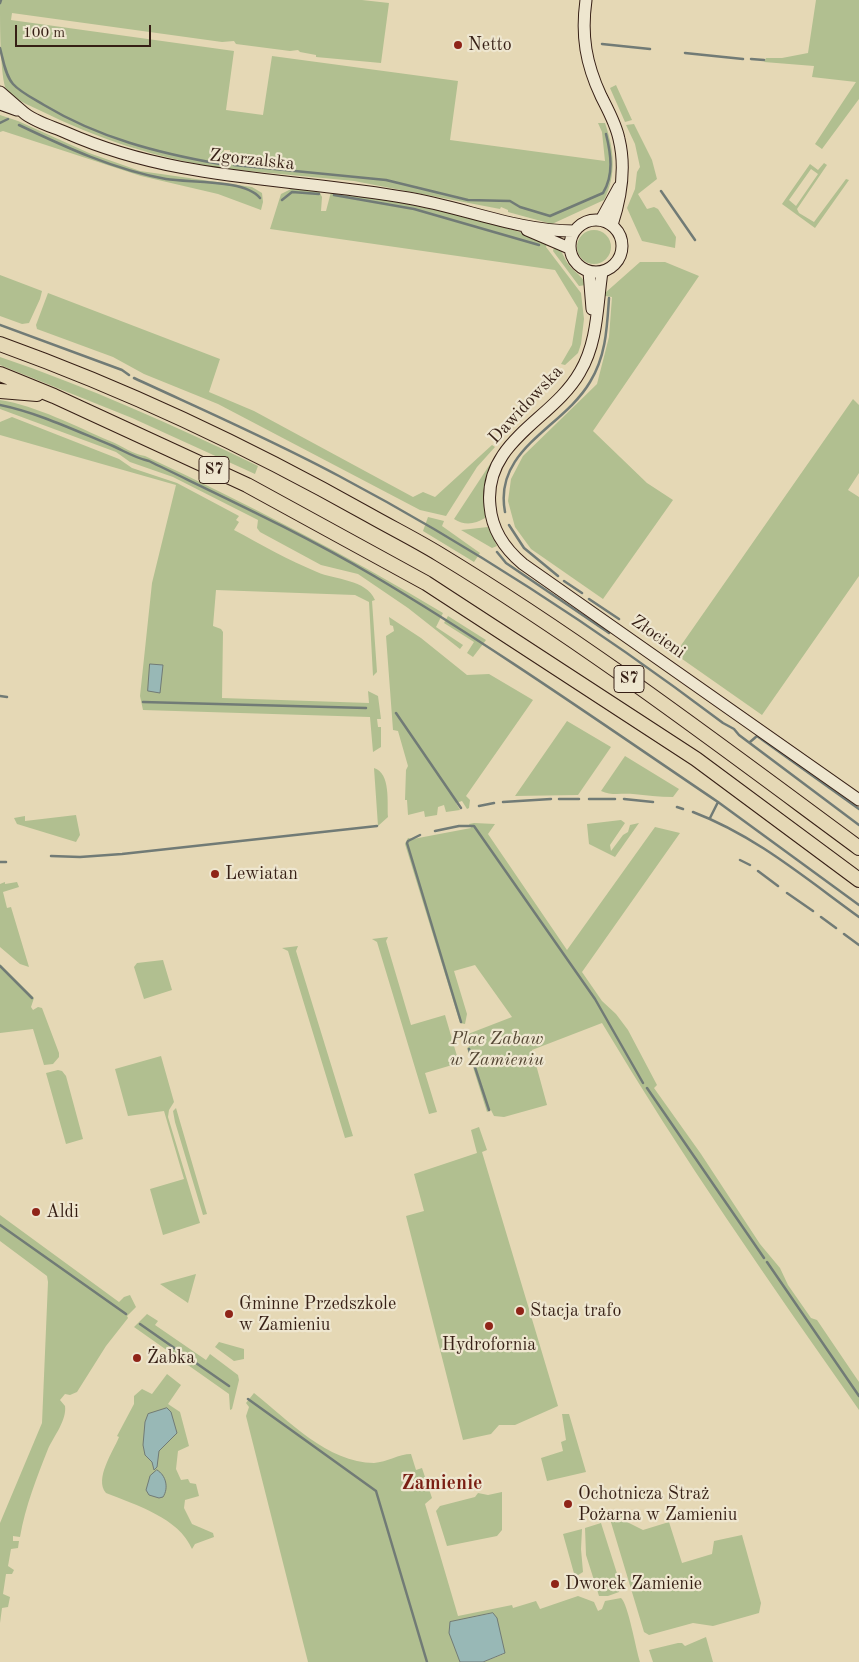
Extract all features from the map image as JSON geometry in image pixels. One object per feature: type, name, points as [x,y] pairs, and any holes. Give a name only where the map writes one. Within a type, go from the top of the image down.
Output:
[{"type":"highway","name":"S7","points":[[0,344],[107,384],[175,416],[298,476],[438,553],[642,688],[859,848]]},
{"type":"highway","name":"S7","points":[[2,375],[54,396],[247,485],[426,583],[696,759],[859,880]]},
{"type":"highway","points":[[0,392],[54,396]]},
{"type":"street","points":[[586,0],[583,27],[584,48],[590,73],[620,139],[623,163],[620,198],[612,225]]},
{"type":"street","name":"Zgorzalska","points":[[0,92],[19,111]]},
{"type":"street","name":"Zgorzalska","points":[[0,104],[100,147],[171,167],[224,176],[379,193],[458,208],[514,224],[570,248]]},
{"type":"street","points":[[0,110],[19,111]]},
{"type":"street","points":[[601,220],[620,187]]},
{"type":"street","points":[[601,220],[612,225],[620,236],[622,252],[616,263],[602,272],[589,272],[577,265],[570,248],[574,231],[588,221],[601,220]]},
{"type":"street","name":"Zgorzalska","points":[[514,224],[574,231]]},
{"type":"street","points":[[589,272],[595,323]]},
{"type":"street","points":[[595,323],[602,272]]},
{"type":"street","name":"Dawidowska","points":[[494,470],[510,444],[568,390],[584,364],[591,348],[595,323]]},
{"type":"street","name":"Złocieni","points":[[494,470],[489,498],[491,514],[498,535],[512,555],[859,800]]},
{"type":"green space","points":[[0,0],[362,0],[389,3],[381,63],[316,57],[316,55],[298,50],[290,51],[236,44],[234,41],[222,42],[12,13],[11,20],[234,51],[226,110],[263,115],[272,56],[458,81],[450,140],[605,161],[602,132],[598,123],[605,123],[612,152],[611,181],[604,200],[552,224],[508,212],[508,210],[501,207],[500,209],[354,181],[228,169],[230,150],[224,150],[221,168],[150,153],[83,130],[20,101],[7,91],[2,68]]},
{"type":"green space","points":[[816,0],[859,0],[859,99],[822,149],[815,144],[856,82],[812,77],[814,66],[764,62],[766,58],[782,58],[808,53]]},
{"type":"green space","points":[[616,85],[632,120],[625,122],[610,88]]},
{"type":"green space","points":[[0,115],[18,121],[89,153],[140,171],[252,187],[262,193],[263,202],[261,210],[218,194],[141,176],[3,131],[0,132]]},
{"type":"green space","points":[[634,124],[652,160],[657,179],[638,194],[647,209],[654,207],[658,209],[676,237],[675,248],[642,241],[627,208],[635,189],[637,172],[640,167],[635,144],[626,125]]},
{"type":"green space","points":[[824,163],[827,165],[797,209],[799,213],[814,222],[846,179],[849,180],[815,228],[782,204],[810,164],[818,170]],"holes":[[[811,169],[818,174],[796,206],[789,200]]]},
{"type":"green space","points":[[293,188],[319,191],[322,197],[321,211],[326,211],[331,192],[386,200],[440,211],[494,224],[547,241],[546,247],[581,293],[584,319],[578,353],[565,365],[561,364],[572,345],[578,308],[555,270],[270,229],[281,194]]},
{"type":"green space","points":[[594,230],[601,231],[606,235],[610,240],[610,254],[606,259],[601,263],[594,264],[587,263],[582,259],[578,254],[577,247],[578,240],[582,235],[587,231]]},
{"type":"green space","points":[[555,244],[560,249],[565,260],[586,285],[579,286],[553,251]]},
{"type":"green space","points":[[640,262],[665,262],[699,276],[593,431],[647,483],[673,500],[603,599],[531,549],[515,527],[508,501],[511,479],[523,456],[597,384],[609,337],[612,297],[605,296],[605,293]]},
{"type":"green space","points":[[0,275],[42,291],[29,323],[22,324],[0,316]]},
{"type":"green space","points":[[48,293],[220,359],[209,392],[254,411],[413,497],[423,492],[435,497],[492,445],[495,447],[477,467],[446,516],[420,510],[218,404],[144,374],[113,357],[37,329],[36,325]]},
{"type":"green space","points":[[0,357],[98,394],[195,436],[258,466],[255,474],[132,418],[0,365]]},
{"type":"green space","points":[[853,399],[859,405],[859,473],[848,490],[859,497],[859,576],[762,715],[675,654]]},
{"type":"green space","points":[[0,400],[28,407],[70,423],[136,454],[145,456],[296,530],[370,570],[443,613],[436,627],[463,645],[460,649],[408,608],[358,574],[321,565],[260,532],[257,528],[258,520],[173,477],[130,462],[116,452],[0,409]]},
{"type":"green space","points":[[12,417],[119,459],[132,468],[177,483],[239,516],[236,520],[239,522],[234,530],[306,567],[324,575],[357,584],[371,593],[375,600],[372,601],[377,672],[373,676],[369,602],[355,595],[216,590],[213,626],[221,629],[223,632],[222,698],[369,703],[368,691],[378,696],[381,719],[377,719],[378,727],[381,727],[381,747],[373,752],[370,717],[143,710],[140,696],[152,583],[176,485],[0,435],[0,422]]},
{"type":"green space","points":[[496,455],[486,481],[485,518],[470,523],[462,523],[454,519]]},
{"type":"green space","points":[[428,517],[444,521],[442,526],[480,553],[474,562],[423,531]]},
{"type":"green space","points":[[488,527],[497,546],[492,548],[461,530]]},
{"type":"green space","points":[[448,616],[486,640],[473,657],[467,653],[474,642],[444,623]]},
{"type":"green space","points":[[389,617],[421,638],[467,675],[489,674],[533,700],[466,796],[470,800],[469,808],[467,809],[462,801],[456,803],[460,810],[446,812],[444,805],[438,807],[437,815],[425,817],[424,811],[408,815],[407,800],[405,800],[406,770],[408,766],[398,731],[393,730],[386,636],[394,631],[393,626],[390,625]]},
{"type":"green space","points":[[567,721],[611,747],[578,795],[515,796]]},
{"type":"green space","points":[[625,756],[679,789],[673,797],[613,794],[601,791]]},
{"type":"green space","points":[[374,768],[379,771],[386,782],[388,797],[388,817],[378,826]]},
{"type":"green space","points":[[76,815],[80,835],[76,842],[17,824],[14,818],[25,816],[25,821]]},
{"type":"green space","points":[[621,820],[625,823],[610,845],[611,851],[623,835],[628,832],[630,825],[639,823],[615,857],[589,844],[587,824]]},
{"type":"green space","name":"Plac Zabaw w Zamieniu","points":[[469,824],[495,824],[488,834],[567,950],[655,827],[680,833],[582,972],[602,1001],[616,1014],[628,1030],[657,1085],[654,1088],[701,1154],[760,1244],[780,1268],[788,1285],[811,1318],[817,1320],[859,1382],[859,1410],[759,1267],[663,1122],[602,1023],[532,1050],[547,1105],[504,1117],[494,1116],[491,1110],[487,1112],[467,1048],[471,1045],[468,1034],[512,1017],[475,965],[454,971],[467,1014],[465,1024],[460,1023],[405,844],[408,838],[413,839],[471,828]]},
{"type":"green space","points":[[5,882],[5,884],[17,882],[19,887],[3,892],[7,908],[11,907],[29,967],[20,964],[0,947],[0,884]]},
{"type":"green space","points":[[388,937],[386,941],[411,1025],[445,1015],[459,1063],[425,1073],[437,1112],[429,1114],[377,942],[372,939]]},
{"type":"green space","points":[[298,946],[296,951],[353,1136],[345,1138],[288,951],[282,948]]},
{"type":"green space","points":[[163,960],[172,990],[144,999],[134,967],[137,963]]},
{"type":"green space","points":[[0,964],[34,998],[31,1007],[33,1010],[38,1007],[42,1008],[59,1053],[59,1057],[53,1064],[44,1065],[33,1029],[0,1033]]},
{"type":"green space","points":[[161,1056],[174,1102],[169,1110],[168,1117],[200,1223],[163,1235],[150,1189],[184,1179],[164,1111],[128,1116],[115,1069]]},
{"type":"green space","points":[[62,1071],[66,1076],[83,1139],[66,1144],[46,1073]]},
{"type":"green space","points":[[176,1108],[207,1214],[203,1215],[175,1122],[173,1111]]},
{"type":"green space","points":[[479,1127],[487,1150],[482,1152],[558,1406],[515,1425],[499,1425],[491,1434],[463,1440],[406,1216],[424,1211],[414,1174],[477,1153],[471,1130]]},
{"type":"green space","points":[[0,1215],[119,1302],[124,1297],[130,1295],[136,1307],[127,1316],[128,1318],[106,1346],[77,1392],[70,1395],[65,1394],[60,1400],[65,1406],[64,1417],[48,1449],[36,1481],[20,1537],[13,1536],[13,1541],[19,1541],[18,1548],[11,1549],[8,1566],[14,1570],[12,1574],[6,1574],[3,1594],[10,1597],[8,1607],[2,1608],[0,1623],[0,1523],[42,1423],[48,1282],[47,1276],[0,1241]]},
{"type":"green space","points":[[196,1274],[188,1303],[160,1284]]},
{"type":"green space","points":[[147,1314],[158,1321],[155,1325],[206,1360],[210,1354],[238,1375],[239,1380],[232,1409],[230,1410],[229,1394],[134,1327]]},
{"type":"green space","points":[[219,1342],[244,1349],[244,1359],[234,1361],[215,1347]]},
{"type":"green space","points":[[167,1374],[181,1385],[168,1404],[180,1412],[189,1446],[178,1451],[176,1469],[181,1480],[188,1479],[190,1483],[196,1484],[199,1496],[185,1500],[184,1508],[192,1524],[213,1533],[214,1537],[195,1544],[192,1549],[186,1538],[167,1521],[143,1508],[106,1493],[102,1480],[106,1465],[119,1437],[117,1436],[134,1404],[134,1396],[142,1389],[152,1394]]},
{"type":"green space","points":[[254,1393],[310,1438],[341,1456],[357,1461],[374,1463],[411,1454],[416,1470],[422,1468],[432,1498],[425,1504],[458,1616],[512,1605],[513,1608],[536,1601],[540,1609],[578,1596],[594,1602],[598,1611],[602,1609],[605,1601],[621,1598],[629,1617],[640,1662],[483,1662],[504,1654],[493,1613],[450,1623],[460,1662],[308,1662],[246,1416],[249,1407],[246,1403]]},
{"type":"green space","points":[[562,1414],[569,1414],[586,1472],[547,1481],[541,1458],[563,1451],[561,1442],[566,1440]]},
{"type":"green space","points":[[502,1492],[502,1530],[497,1536],[447,1546],[436,1511],[440,1506],[475,1497],[478,1493],[488,1495]]},
{"type":"green space","points":[[625,1515],[627,1522],[643,1530],[669,1522],[682,1563],[712,1554],[714,1541],[742,1535],[761,1603],[759,1613],[713,1626],[693,1623],[649,1635],[644,1632],[610,1519]]},
{"type":"green space","points":[[601,1523],[621,1586],[619,1592],[608,1596],[599,1596],[586,1555],[585,1528]]},
{"type":"green space","points":[[582,1529],[583,1572],[575,1577],[563,1534]]},
{"type":"green space","points":[[706,1637],[713,1662],[653,1662],[649,1650],[678,1643],[682,1643],[685,1646]]},
{"type":"water","points":[[150,664],[163,665],[160,693],[148,691]]},
{"type":"water","points":[[167,1408],[171,1412],[177,1433],[159,1451],[157,1467],[154,1470],[152,1462],[145,1455],[143,1445],[145,1422],[148,1414]]},
{"type":"water","points":[[157,1470],[163,1475],[166,1486],[163,1497],[159,1498],[149,1495],[146,1490],[150,1476]]},
{"type":"water","points":[[493,1613],[497,1618],[505,1653],[483,1662],[460,1662],[449,1633],[450,1622]]},
{"type":"waterway","points":[[602,44],[650,49]]},
{"type":"waterway","points":[[0,48],[6,72],[13,84],[19,90],[65,117],[129,143],[174,155],[220,164]]},
{"type":"waterway","points":[[685,53],[743,59]]},
{"type":"waterway","points":[[751,59],[764,60]]},
{"type":"waterway","points":[[0,123],[8,119]]},
{"type":"waterway","points":[[19,125],[72,149],[128,170],[166,179],[230,185],[253,192],[260,198]]},
{"type":"waterway","points":[[234,165],[386,180],[468,200],[510,201],[520,207],[550,216],[603,193],[610,172],[606,134]]},
{"type":"waterway","points":[[661,191],[695,240]]},
{"type":"waterway","points":[[282,200],[292,192],[319,194]]},
{"type":"waterway","points":[[334,195],[414,209],[539,245]]},
{"type":"waterway","points":[[505,512],[504,490],[509,472],[520,455],[533,441],[578,398],[595,372],[605,342],[609,298]]},
{"type":"waterway","points":[[0,325],[122,370],[129,375]]},
{"type":"waterway","points":[[134,378],[314,463],[389,503],[487,561],[583,623],[734,729],[739,735],[859,825]]},
{"type":"waterway","points":[[0,405],[43,418],[113,446],[135,457],[149,461],[291,530],[374,576],[505,658],[718,802],[710,818]]},
{"type":"waterway","points":[[509,525],[524,548],[558,576]]},
{"type":"waterway","points":[[497,552],[506,563],[609,633]]},
{"type":"waterway","points":[[564,581],[582,593]]},
{"type":"waterway","points":[[589,599],[619,619]]},
{"type":"waterway","points":[[0,696],[7,697]]},
{"type":"waterway","points":[[143,702],[366,708]]},
{"type":"waterway","points":[[396,713],[461,808]]},
{"type":"waterway","points":[[750,742],[757,736],[859,809]]},
{"type":"waterway","points":[[503,802],[551,799]]},
{"type":"waterway","points":[[559,799],[579,799]]},
{"type":"waterway","points":[[589,799],[615,799]]},
{"type":"waterway","points":[[624,799],[653,802]]},
{"type":"waterway","points":[[718,802],[859,905]]},
{"type":"waterway","points":[[479,806],[494,803]]},
{"type":"waterway","points":[[677,807],[683,809]]},
{"type":"waterway","points":[[693,812],[759,845],[859,917]]},
{"type":"waterway","points":[[51,856],[80,857],[122,854],[377,826]]},
{"type":"waterway","points":[[435,831],[459,826],[474,826],[595,999],[643,1083]]},
{"type":"waterway","points":[[420,835],[407,843],[461,1022]]},
{"type":"waterway","points":[[740,860],[750,865]]},
{"type":"waterway","points":[[0,862],[6,862]]},
{"type":"waterway","points":[[758,871],[778,886]]},
{"type":"waterway","points":[[787,893],[813,911]]},
{"type":"waterway","points":[[821,917],[836,928]]},
{"type":"waterway","points":[[844,934],[859,945]]},
{"type":"waterway","points":[[0,966],[32,998]]},
{"type":"waterway","points":[[469,1049],[489,1110]]},
{"type":"waterway","points":[[647,1088],[764,1258]]},
{"type":"waterway","points":[[0,1225],[126,1314]]},
{"type":"waterway","points":[[767,1262],[859,1396]]},
{"type":"waterway","points":[[140,1324],[193,1361]]},
{"type":"waterway","points":[[196,1363],[229,1386]]},
{"type":"waterway","points":[[248,1399],[376,1491],[427,1662]]},
{"type":"place","name":"Netto","points":[[458,45]]},
{"type":"place","name":"Lewiatan","points":[[215,874]]},
{"type":"place","name":"Aldi","points":[[36,1212]]},
{"type":"place","name":"Stacja trafo","points":[[520,1311]]},
{"type":"place","name":"Gminne Przedszkole w Zamieniu","points":[[229,1314]]},
{"type":"place","name":"Hydrofornia","points":[[489,1326]]},
{"type":"place","name":"Żabka","points":[[137,1358]]},
{"type":"place","name":"Ochotnicza Straż Pożarna w Zamieniu","points":[[568,1504]]},
{"type":"place","name":"Dworek Zamienie","points":[[555,1584]]},
{"type":"district","name":"Zamienie","points":[[442,1484]]}]
